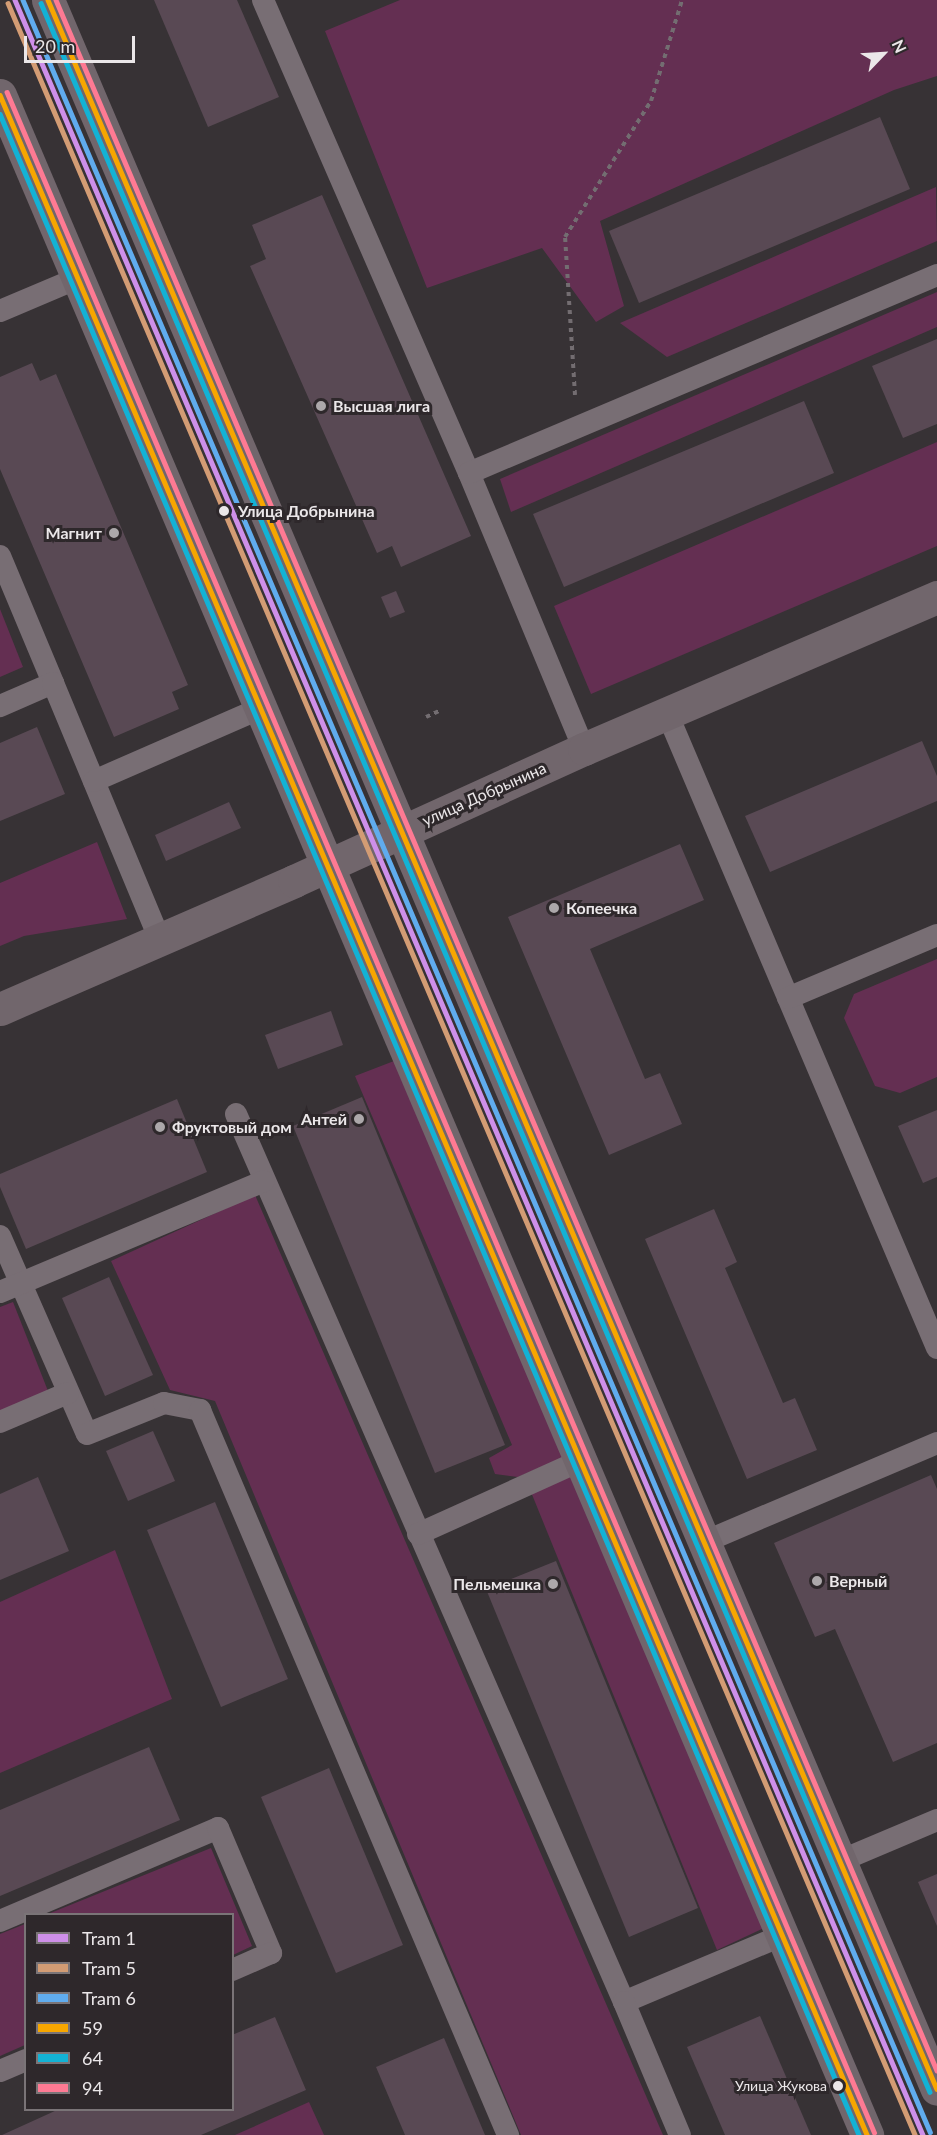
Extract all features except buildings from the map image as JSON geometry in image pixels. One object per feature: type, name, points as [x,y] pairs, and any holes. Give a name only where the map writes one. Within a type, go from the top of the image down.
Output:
[{"type":"main road","points":[[48,0],[937,2089]]},
{"type":"main road","points":[[0,95],[867,2135]]},
{"type":"main road","name":"улица Добрынина","points":[[0,1009],[329,865],[667,712],[937,597]]},
{"type":"lane","points":[[263,0],[469,473],[584,749]]},
{"type":"lane","points":[[469,473],[937,275]]},
{"type":"lane","points":[[0,311],[78,278]]},
{"type":"lane","points":[[0,556],[160,940]]},
{"type":"lane","points":[[0,706],[53,683]]},
{"type":"lane","points":[[94,781],[261,708]]},
{"type":"lane","points":[[667,712],[788,998],[927,1299],[937,1348]]},
{"type":"lane","points":[[788,998],[937,935]]},
{"type":"lane","points":[[236,1114],[680,2135]]},
{"type":"lane","points":[[10,1288],[264,1181]]},
{"type":"lane","points":[[0,1236],[10,1288],[68,1393],[87,1434],[164,1403],[200,1410],[508,2135]]},
{"type":"lane","points":[[0,1422],[68,1393]]},
{"type":"lane","points":[[704,1542],[937,1443]]},
{"type":"lane","points":[[418,1534],[580,1461]]},
{"type":"lane","points":[[840,1861],[937,1820]]},
{"type":"lane","points":[[0,1921],[218,1828],[271,1953],[234,1969]]},
{"type":"lane","points":[[624,2002],[781,1936]]},
{"type":"lane","points":[[0,2071],[24,2061]]},
{"type":"path","points":[[577,428],[565,237],[651,101],[682,0]]},
{"type":"path","points":[[426,717],[441,710]]},
{"type":"shaded area","points":[[400,0],[937,0],[937,76],[894,90],[600,221],[624,306],[596,322],[542,248],[427,288],[325,31]]},
{"type":"shaded area","points":[[936,187],[937,241],[667,357],[620,323]]},
{"type":"shaded area","points":[[937,292],[937,327],[511,512],[500,479]]},
{"type":"shaded area","points":[[937,442],[937,546],[591,694],[554,606]]},
{"type":"shaded area","points":[[0,609],[23,667],[0,677]]},
{"type":"shaded area","points":[[97,842],[127,919],[24,936],[0,946],[0,883]]},
{"type":"shaded area","points":[[937,959],[937,1077],[900,1093],[875,1086],[844,1018],[854,994]]},
{"type":"shaded area","points":[[394,1061],[564,1457],[518,1477],[495,1474],[489,1458],[512,1445],[355,1076]]},
{"type":"shaded area","points":[[255,1195],[663,2135],[521,2135],[215,1401],[170,1390],[111,1261]]},
{"type":"shaded area","points":[[13,1302],[48,1391],[0,1411],[0,1307]]},
{"type":"shaded area","points":[[574,1475],[764,1928],[717,1950],[531,1492]]},
{"type":"shaded area","points":[[115,1550],[172,1699],[0,1773],[0,1602]]},
{"type":"shaded area","points":[[211,1848],[252,1946],[234,1955],[234,1913],[50,1913]]},
{"type":"shaded area","points":[[24,1924],[24,2045],[0,2056],[0,1934]]},
{"type":"shaded area","points":[[309,2102],[324,2135],[235,2135]]},
{"type":"tram line","name":"1","points":[[15,0],[923,2135]]},
{"type":"tram line","name":"6","points":[[23,0],[930,2132]]},
{"type":"tram line","name":"5","points":[[8,3],[915,2135]]},
{"type":"transit line","name":"59","points":[[48,0],[937,2089]]},
{"type":"transit line","name":"94","points":[[56,0],[937,2070]]},
{"type":"transit line","name":"64","points":[[41,3],[930,2092]]},
{"type":"transit line","name":"94","points":[[7,92],[874,2132]]},
{"type":"transit line","name":"59","points":[[0,95],[867,2135]]},
{"type":"transit line","name":"64","points":[[0,114],[859,2135]]},
{"type":"place","name":"Высшая лига","points":[[321,406]]},
{"type":"place","name":"Улица Добрынина","points":[[224,511]]},
{"type":"place","name":"Магнит","points":[[114,533]]},
{"type":"place","name":"Копеечка","points":[[554,908]]},
{"type":"place","name":"Антей","points":[[359,1119]]},
{"type":"place","name":"Фруктовый дом","points":[[160,1127]]},
{"type":"place","name":"Верный","points":[[817,1581]]},
{"type":"place","name":"Пельмешка","points":[[553,1584]]},
{"type":"place","name":"Улица Жукова","points":[[838,2086]]}]
